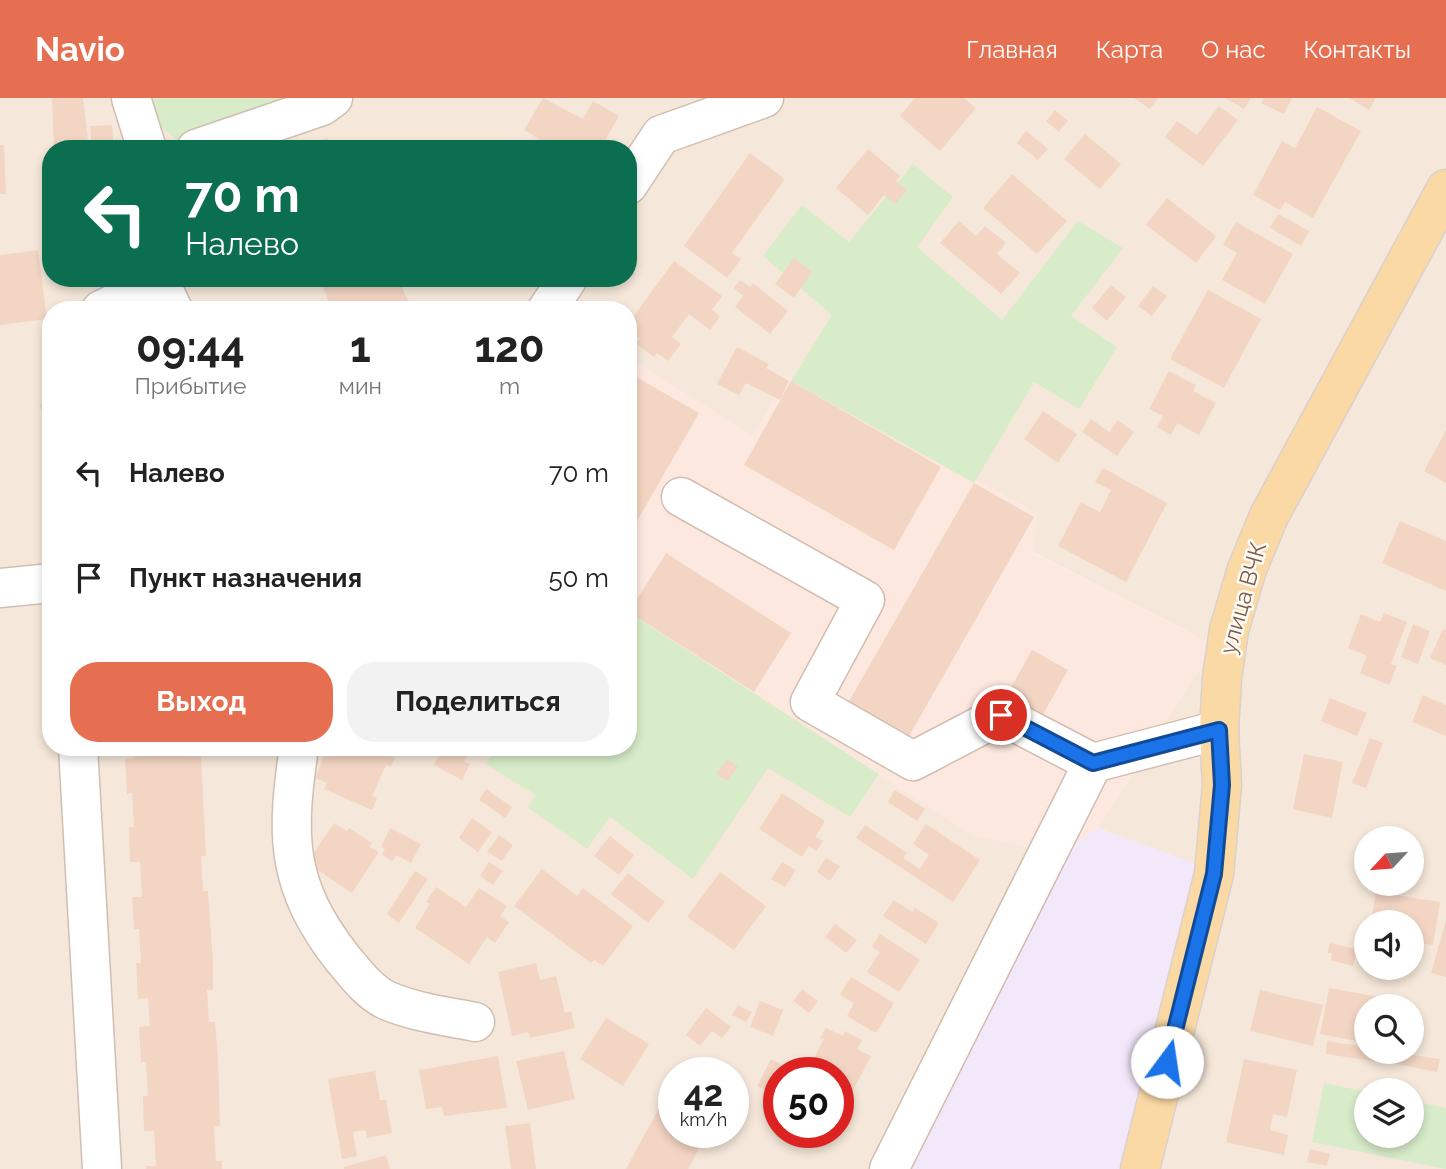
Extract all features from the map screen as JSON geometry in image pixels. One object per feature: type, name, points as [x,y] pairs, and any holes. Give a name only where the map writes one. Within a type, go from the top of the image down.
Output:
[{"type":"main road","name":"улица ВЧК","points":[[1140,1169],[1214,874],[1222,785],[1219,730],[1229,630],[1247,569],[1269,516],[1446,189]]},
{"type":"lane","points":[[131,98],[144,140]]},
{"type":"lane","points":[[223,140],[323,106],[333,98]]},
{"type":"lane","points":[[637,172],[662,135],[764,98]]},
{"type":"lane","points":[[129,301],[164,290]]},
{"type":"lane","points":[[681,497],[865,600],[810,702],[913,761],[1001,715],[1093,763],[1219,730]]},
{"type":"lane","points":[[0,588],[42,584]]},
{"type":"lane","points":[[79,756],[102,1169]]},
{"type":"lane","points":[[298,756],[289,814],[297,881],[325,936],[358,977],[384,999],[475,1022]]},
{"type":"lane","points":[[888,1169],[1093,763]]},
{"type":"shaded area","points":[[0,98],[1446,98],[1446,1169],[1130,1169],[1203,867],[1098,828],[1214,645],[1033,552],[788,376],[753,437],[637,363],[637,301],[42,301],[42,756],[637,756],[637,618],[1061,853],[903,1169],[0,1169]]},
{"type":"shaded area","points":[[637,363],[753,436],[787,375],[1037,513],[1034,553],[1214,645],[1098,828],[1061,853],[973,836],[637,619]]},
{"type":"shaded area","points":[[1098,828],[1204,867],[1129,1169],[901,1169],[1061,853]]},
{"type":"green space","points":[[146,98],[308,98],[180,140],[176,140],[153,119]]},
{"type":"green space","points":[[913,164],[953,197],[917,247],[1002,320],[1078,221],[1123,248],[1071,316],[1117,347],[1079,409],[1034,382],[974,483],[791,381],[832,315],[763,256],[802,205],[849,242]]},
{"type":"green space","points":[[637,618],[879,774],[850,817],[768,768],[693,879],[610,817],[587,849],[527,807],[536,795],[486,764],[490,756],[637,756]]},
{"type":"green space","points":[[1324,1083],[1354,1089],[1354,1148],[1424,1148],[1424,1103],[1446,1108],[1446,1169],[1312,1142]]},
{"type":"building","points":[[52,98],[83,98],[88,140],[54,140]]},
{"type":"building","points":[[543,98],[583,119],[593,101],[619,116],[605,140],[541,140],[524,130]]},
{"type":"building","points":[[915,98],[964,98],[976,108],[940,151],[900,116]]},
{"type":"building","points":[[1134,98],[1158,98],[1150,109]]},
{"type":"building","points":[[1225,98],[1251,98],[1244,109]]},
{"type":"building","points":[[1264,98],[1292,98],[1284,114],[1261,103]]},
{"type":"building","points":[[1349,98],[1376,98],[1369,110]]},
{"type":"building","points":[[1219,106],[1238,120],[1203,166],[1165,137],[1177,121],[1197,135]]},
{"type":"building","points":[[1317,107],[1361,131],[1313,218],[1285,202],[1280,210],[1253,195],[1282,141],[1295,148]]},
{"type":"building","points":[[1055,110],[1068,121],[1059,132],[1046,121]]},
{"type":"building","points":[[112,125],[113,140],[91,140],[90,126]]},
{"type":"building","points":[[1026,131],[1048,149],[1038,160],[1017,143]]},
{"type":"building","points":[[1085,134],[1121,164],[1100,189],[1064,159]]},
{"type":"building","points":[[0,145],[4,145],[6,194],[0,194]]},
{"type":"building","points":[[868,149],[900,176],[896,181],[907,190],[895,204],[884,195],[868,215],[836,188]]},
{"type":"building","points":[[750,153],[785,179],[732,253],[741,259],[727,278],[684,246]]},
{"type":"building","points":[[1012,174],[1067,221],[1037,254],[983,208]]},
{"type":"building","points":[[1167,198],[1216,236],[1196,263],[1146,225]]},
{"type":"building","points":[[1278,214],[1309,231],[1301,246],[1270,228]]},
{"type":"building","points":[[959,221],[976,236],[985,226],[1006,243],[997,254],[1020,273],[1001,294],[940,243]]},
{"type":"building","points":[[1236,222],[1293,254],[1265,304],[1222,280],[1237,253],[1223,245]]},
{"type":"building","points":[[38,250],[45,301],[42,301],[42,320],[0,325],[0,255]]},
{"type":"building","points":[[794,258],[812,272],[794,298],[775,284]]},
{"type":"building","points":[[674,261],[722,296],[712,310],[720,316],[710,330],[689,314],[672,337],[681,344],[668,361],[657,353],[654,357],[637,345],[640,339],[637,337],[637,312]]},
{"type":"building","points":[[740,280],[750,287],[753,283],[788,311],[770,334],[735,307],[743,296],[734,288]]},
{"type":"building","points":[[1111,285],[1126,297],[1107,321],[1092,308]]},
{"type":"building","points":[[1153,286],[1167,296],[1152,316],[1138,306]]},
{"type":"building","points":[[323,287],[402,287],[408,301],[329,301]]},
{"type":"building","points":[[1208,290],[1261,319],[1224,388],[1170,359]]},
{"type":"building","points":[[737,347],[769,364],[766,368],[789,381],[780,400],[746,383],[739,395],[717,384]]},
{"type":"building","points":[[1169,371],[1196,385],[1193,391],[1216,403],[1199,435],[1177,423],[1171,435],[1157,427],[1163,416],[1149,409]]},
{"type":"building","points":[[637,378],[699,413],[637,521]]},
{"type":"building","points":[[791,381],[941,467],[894,550],[744,465]]},
{"type":"building","points":[[1043,411],[1077,434],[1058,463],[1024,439]]},
{"type":"building","points":[[1091,419],[1109,432],[1118,420],[1134,432],[1117,456],[1082,432]]},
{"type":"building","points":[[1446,430],[1446,483],[1424,471]]},
{"type":"building","points":[[1103,468],[1167,503],[1126,582],[1058,546],[1081,502],[1100,512],[1111,490],[1095,482]]},
{"type":"building","points":[[974,483],[1034,517],[908,738],[848,703]]},
{"type":"building","points":[[1400,521],[1446,541],[1446,591],[1382,563]]},
{"type":"building","points":[[666,553],[791,633],[754,692],[637,617],[637,599]]},
{"type":"building","points":[[1384,613],[1407,622],[1391,664],[1397,666],[1389,685],[1360,673],[1367,656],[1348,648],[1361,614],[1380,622]]},
{"type":"building","points":[[1413,624],[1430,631],[1418,664],[1401,657]]},
{"type":"building","points":[[1443,629],[1446,630],[1446,665],[1430,658]]},
{"type":"building","points":[[1032,650],[1068,670],[1041,718],[1005,698]]},
{"type":"building","points":[[1423,695],[1446,705],[1446,736],[1412,722]]},
{"type":"building","points":[[1330,698],[1367,713],[1357,736],[1321,721]]},
{"type":"building","points":[[1370,738],[1383,743],[1366,788],[1352,783]]},
{"type":"building","points":[[1304,754],[1343,762],[1332,818],[1293,809]]},
{"type":"building","points":[[201,756],[206,856],[201,856],[203,891],[208,891],[213,962],[213,990],[207,990],[209,1022],[215,1022],[218,1058],[220,1126],[214,1126],[216,1161],[222,1161],[222,1169],[146,1169],[146,1166],[156,1166],[154,1131],[144,1131],[143,1096],[148,1096],[146,1062],[141,1062],[139,1027],[150,1026],[148,998],[138,999],[136,963],[141,963],[139,929],[134,929],[132,897],[142,897],[140,862],[130,862],[129,827],[134,827],[132,793],[127,794],[125,759]]},
{"type":"building","points":[[324,756],[395,758],[391,767],[386,765],[372,796],[377,798],[372,810],[324,789],[327,783],[315,778]]},
{"type":"building","points":[[439,756],[467,756],[464,762],[470,764],[462,780],[434,765]]},
{"type":"building","points":[[727,759],[738,767],[727,781],[716,774]]},
{"type":"building","points":[[486,789],[512,807],[505,818],[479,800]]},
{"type":"building","points":[[895,790],[925,809],[917,821],[888,802]]},
{"type":"building","points":[[782,793],[825,821],[815,837],[823,841],[816,851],[809,846],[802,857],[759,829]]},
{"type":"building","points":[[472,818],[492,832],[478,852],[459,838]]},
{"type":"building","points":[[334,823],[347,831],[349,828],[372,843],[369,847],[379,852],[352,893],[307,863]]},
{"type":"building","points":[[926,824],[980,860],[953,902],[856,838],[865,825],[907,853],[903,858],[920,869],[929,855],[913,844]]},
{"type":"building","points":[[390,828],[421,844],[411,863],[396,855],[393,861],[382,855],[385,849],[381,847]]},
{"type":"building","points":[[499,835],[513,845],[502,861],[487,852]]},
{"type":"building","points":[[610,836],[634,855],[619,875],[594,856]]},
{"type":"building","points":[[826,858],[840,866],[830,881],[817,872]]},
{"type":"building","points":[[489,862],[503,871],[493,885],[480,876]]},
{"type":"building","points":[[782,862],[796,870],[785,887],[771,879]]},
{"type":"building","points":[[542,869],[577,896],[583,888],[633,926],[603,966],[594,960],[591,963],[514,906]]},
{"type":"building","points":[[415,871],[428,879],[399,923],[387,914]]},
{"type":"building","points":[[720,872],[766,906],[734,950],[687,917]]},
{"type":"building","points":[[628,873],[665,902],[648,923],[611,894]]},
{"type":"building","points":[[436,887],[466,907],[479,888],[507,906],[500,916],[509,922],[495,943],[487,937],[469,964],[415,928],[430,904],[426,902]]},
{"type":"building","points":[[1375,896],[1402,896],[1440,902],[1433,945],[1424,944],[1424,910],[1373,910]]},
{"type":"building","points":[[894,900],[912,912],[915,908],[939,923],[926,944],[883,916]]},
{"type":"building","points":[[1446,920],[1446,977],[1431,973]]},
{"type":"building","points":[[835,924],[857,940],[846,953],[825,937]]},
{"type":"building","points":[[880,934],[920,960],[899,992],[867,972],[880,952],[872,947]]},
{"type":"building","points":[[1330,943],[1354,948],[1353,966],[1331,960],[1332,953],[1327,953]]},
{"type":"building","points":[[536,963],[540,980],[556,976],[565,1013],[571,1011],[575,1028],[530,1038],[528,1032],[512,1036],[498,972]]},
{"type":"building","points":[[851,977],[894,1003],[876,1033],[847,1016],[854,1003],[840,995]]},
{"type":"building","points":[[1329,988],[1362,994],[1354,994],[1354,1041],[1320,1034]]},
{"type":"building","points":[[802,989],[818,1001],[809,1013],[793,1001]]},
{"type":"building","points":[[1260,990],[1323,1005],[1313,1046],[1250,1031]]},
{"type":"building","points":[[760,1001],[783,1010],[773,1036],[750,1027]]},
{"type":"building","points":[[738,1005],[752,1012],[746,1022],[732,1015]]},
{"type":"building","points":[[706,1008],[731,1027],[722,1038],[712,1031],[700,1046],[686,1035]]},
{"type":"building","points":[[606,1018],[649,1044],[623,1086],[580,1059]]},
{"type":"building","points":[[826,1028],[843,1036],[845,1031],[862,1040],[857,1049],[871,1056],[854,1088],[854,1057],[814,1057],[824,1039],[820,1038]]},
{"type":"building","points":[[1327,1041],[1354,1045],[1354,1058],[1326,1054]]},
{"type":"building","points":[[564,1051],[575,1099],[528,1110],[516,1061]]},
{"type":"building","points":[[498,1056],[507,1108],[444,1116],[442,1107],[426,1109],[419,1070]]},
{"type":"building","points":[[1424,1057],[1440,1059],[1437,1072],[1397,1064],[1424,1064]]},
{"type":"building","points":[[1244,1059],[1297,1070],[1287,1117],[1273,1114],[1270,1130],[1288,1135],[1284,1155],[1226,1142]]},
{"type":"building","points":[[375,1071],[380,1100],[386,1100],[392,1133],[367,1138],[366,1130],[353,1132],[357,1156],[342,1159],[328,1079]]},
{"type":"building","points":[[763,1074],[763,1089],[757,1086]]},
{"type":"building","points":[[658,1110],[658,1148],[699,1148],[688,1169],[626,1169]]},
{"type":"building","points":[[530,1123],[536,1169],[511,1169],[505,1126]]},
{"type":"building","points":[[1310,1149],[1330,1154],[1327,1166],[1307,1162]]},
{"type":"building","points":[[386,1155],[390,1169],[344,1169],[344,1167]]},
{"type":"route","points":[[1001,715],[1093,763],[1219,730],[1222,785],[1214,874],[1167,1062]]}]
